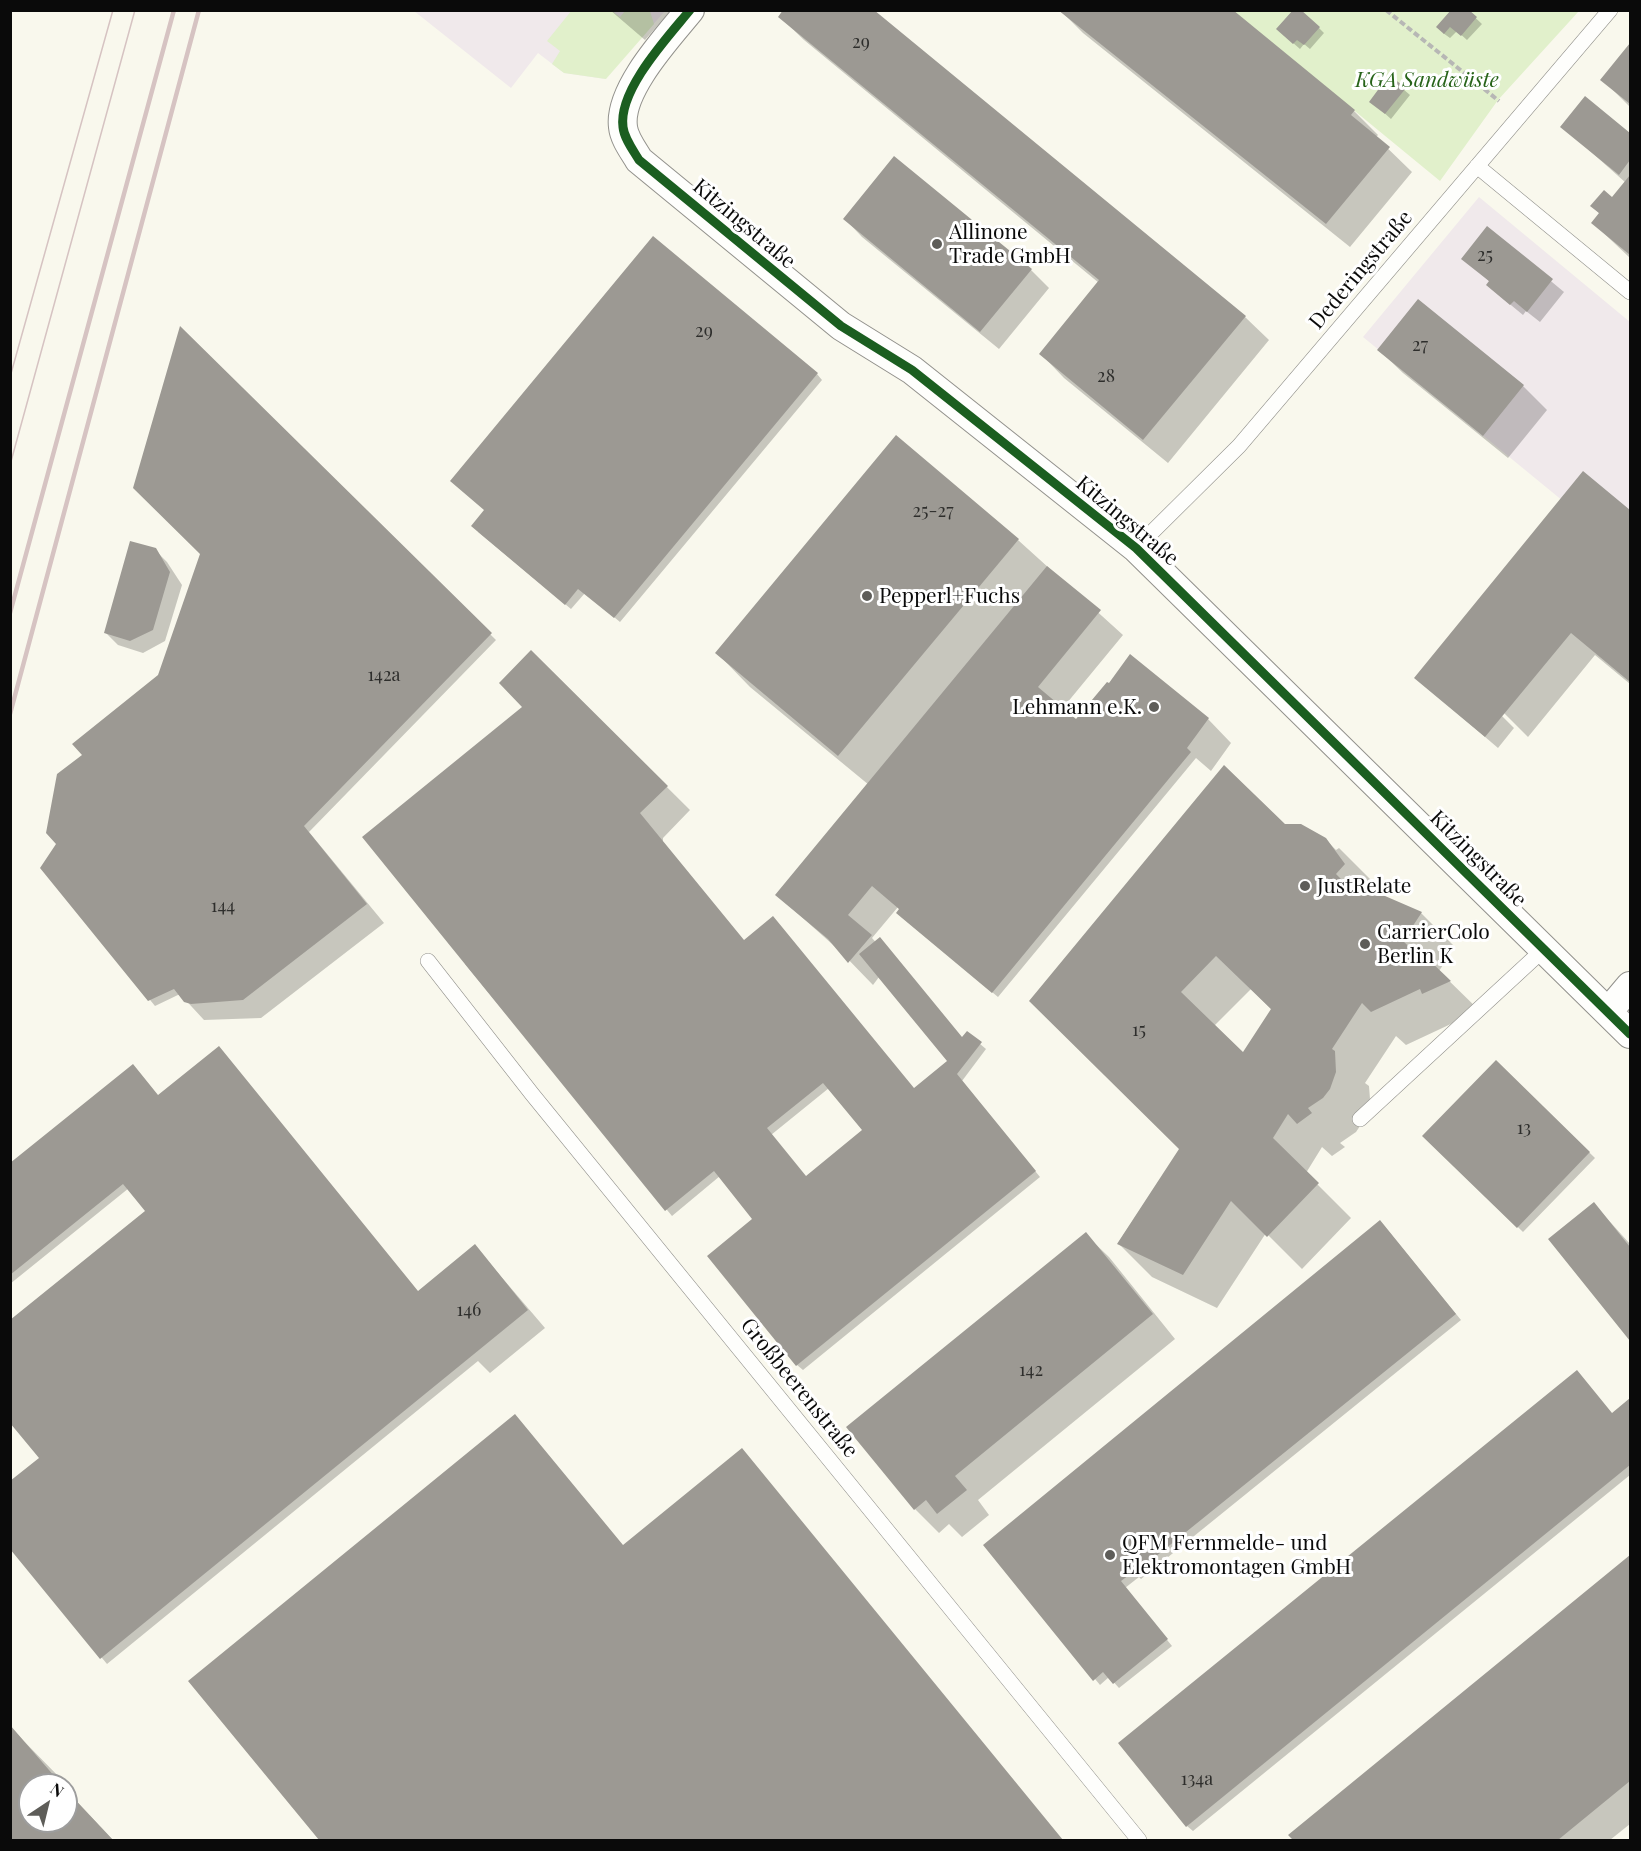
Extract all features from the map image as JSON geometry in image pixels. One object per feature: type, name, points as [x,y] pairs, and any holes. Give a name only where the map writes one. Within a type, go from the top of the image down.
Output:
[{"type":"street","name":"Kitzingstraße","points":[[690,10],[638,79],[626,102],[622,126],[639,160],[841,326],[912,370],[1136,548],[1630,1034]]},
{"type":"street","points":[[1608,1012],[1630,986]]},
{"type":"lane","name":"Dederingstraße","points":[[1136,548],[1239,446],[1610,10]]},
{"type":"lane","points":[[1477,166],[1630,292]]},
{"type":"lane","points":[[1360,1119],[1544,949]]},
{"type":"lane","name":"Großbeerenstraße","points":[[428,961],[532,1094],[1139,1840]]},
{"type":"path","points":[[1386,10],[1519,116]]},
{"type":"shaded area","points":[[414,11],[665,11],[605,79],[564,73],[538,53],[511,88]]},
{"type":"shaded area","points":[[1479,197],[1630,322],[1630,556],[1363,337]]},
{"type":"green space","points":[[572,10],[612,11],[620,17],[625,11],[650,11],[654,24],[606,79],[564,73],[552,64],[560,51],[547,41]]},
{"type":"green space","name":"KGA Sandwüste","points":[[1233,11],[1579,11],[1498,100],[1440,181]]},
{"type":"building","points":[[783,10],[874,10],[1246,316],[1143,440],[1039,354],[1099,280],[778,17]]},
{"type":"building","points":[[1058,10],[1233,10],[1355,110],[1351,115],[1390,147],[1326,224]]},
{"type":"building","points":[[1293,10],[1301,10],[1320,27],[1304,45],[1297,40],[1293,44],[1276,29]]},
{"type":"building","points":[[1451,10],[1469,10],[1477,17],[1461,36],[1450,27],[1444,34],[1436,27]]},
{"type":"building","points":[[1630,43],[1630,104],[1600,80]]},
{"type":"building","points":[[1389,75],[1406,88],[1385,114],[1369,102]]},
{"type":"building","points":[[1585,96],[1630,133],[1630,160],[1619,175],[1560,127]]},
{"type":"building","name":"Allinone Trade GmbH","points":[[894,156],[1032,269],[980,332],[843,219]]},
{"type":"building","points":[[1630,175],[1630,255],[1591,223],[1599,213],[1590,206],[1604,190],[1612,197]]},
{"type":"building","points":[[1487,226],[1553,279],[1527,312],[1514,301],[1510,305],[1486,285],[1489,281],[1461,259]]},
{"type":"building","points":[[653,236],[818,373],[614,618],[578,589],[565,605],[471,526],[484,510],[450,481]]},
{"type":"building","points":[[1418,299],[1524,385],[1483,436],[1377,350]]},
{"type":"building","points":[[180,326],[492,633],[304,826],[367,904],[243,1000],[191,1004],[184,1002],[174,989],[148,1001],[40,868],[56,844],[46,833],[57,774],[82,755],[72,744],[158,675],[200,554],[133,488]]},
{"type":"building","name":"Pepperl+Fuchs","points":[[896,435],[1019,539],[838,756],[715,653]]},
{"type":"building","points":[[1583,471],[1630,510],[1630,682],[1571,633],[1485,737],[1414,678]]},
{"type":"building","points":[[130,541],[156,548],[170,572],[153,630],[130,641],[104,633]]},
{"type":"building","points":[[1047,566],[1101,610],[1038,687],[1076,719],[1107,682],[1109,683],[1130,654],[1209,718],[1187,748],[1191,752],[992,993],[896,913],[899,909],[872,886],[848,915],[872,935],[848,963],[828,939],[775,895]]},
{"type":"building","points":[[531,650],[668,786],[640,813],[744,940],[773,916],[914,1088],[947,1061],[859,954],[880,937],[962,1037],[967,1031],[982,1042],[957,1074],[1036,1171],[796,1366],[707,1256],[752,1219],[714,1171],[665,1211],[362,837],[522,707],[499,683]],"holes":[[[823,1083],[862,1130],[806,1176],[767,1128]]]},
{"type":"building","points":[[1224,765],[1285,824],[1301,824],[1326,838],[1345,864],[1336,874],[1351,889],[1355,883],[1422,912],[1403,941],[1425,962],[1428,959],[1451,981],[1422,994],[1420,989],[1371,1012],[1362,1003],[1332,1049],[1335,1051],[1336,1072],[1330,1089],[1323,1098],[1308,1108],[1312,1113],[1297,1124],[1288,1114],[1273,1138],[1319,1183],[1267,1237],[1231,1201],[1183,1275],[1117,1244],[1179,1149],[1029,1001]],"holes":[[[1216,956],[1271,1009],[1243,1052],[1181,992]]]},
{"type":"building","points":[[219,1046],[418,1291],[475,1244],[528,1310],[100,1659],[10,1549],[10,1481],[39,1458],[10,1423],[10,1320],[145,1211],[123,1184],[10,1275],[10,1163],[133,1064],[158,1095]]},
{"type":"building","points":[[1496,1060],[1590,1152],[1517,1228],[1422,1136]]},
{"type":"building","points":[[1594,1202],[1630,1247],[1630,1341],[1548,1239]]},
{"type":"building","points":[[1380,1220],[1456,1314],[1134,1574],[1133,1572],[1121,1581],[1168,1639],[1113,1684],[1103,1672],[1093,1681],[983,1545]]},
{"type":"building","points":[[1086,1232],[1153,1314],[955,1476],[967,1490],[937,1514],[926,1500],[914,1510],[846,1427]]},
{"type":"building","points":[[1577,1370],[1612,1413],[1630,1398],[1630,1465],[1186,1827],[1118,1743]]},
{"type":"building","points":[[515,1414],[623,1545],[742,1448],[1063,1840],[319,1840],[188,1681]]},
{"type":"building","points":[[1630,1555],[1630,1781],[1558,1840],[1293,1840],[1288,1835]]},
{"type":"building","points":[[10,1725],[52,1773],[18,1773],[18,1833],[78,1833],[78,1803],[113,1840],[10,1840]]},
{"type":"tram line","points":[[10,377],[113,10]]},
{"type":"tram line","points":[[10,465],[135,10]]},
{"type":"railway","points":[[10,613],[174,10]]},
{"type":"railway","points":[[10,714],[199,10]]},
{"type":"cycle path","points":[[690,10],[646,65],[628,97],[623,127],[627,140],[639,160],[841,326],[912,370],[1136,548],[1630,1034]]},
{"type":"place","name":"Allinone Trade GmbH","points":[[937,244]]},
{"type":"place","name":"Pepperl+Fuchs","points":[[867,596]]},
{"type":"place","name":"Lehmann e.K.","points":[[1154,707]]},
{"type":"place","name":"JustRelate","points":[[1305,886]]},
{"type":"place","name":"CarrierColo Berlin K","points":[[1365,944]]},
{"type":"place","name":"QFM Fernmelde- und Elektromontagen GmbH","points":[[1110,1555]]}]
